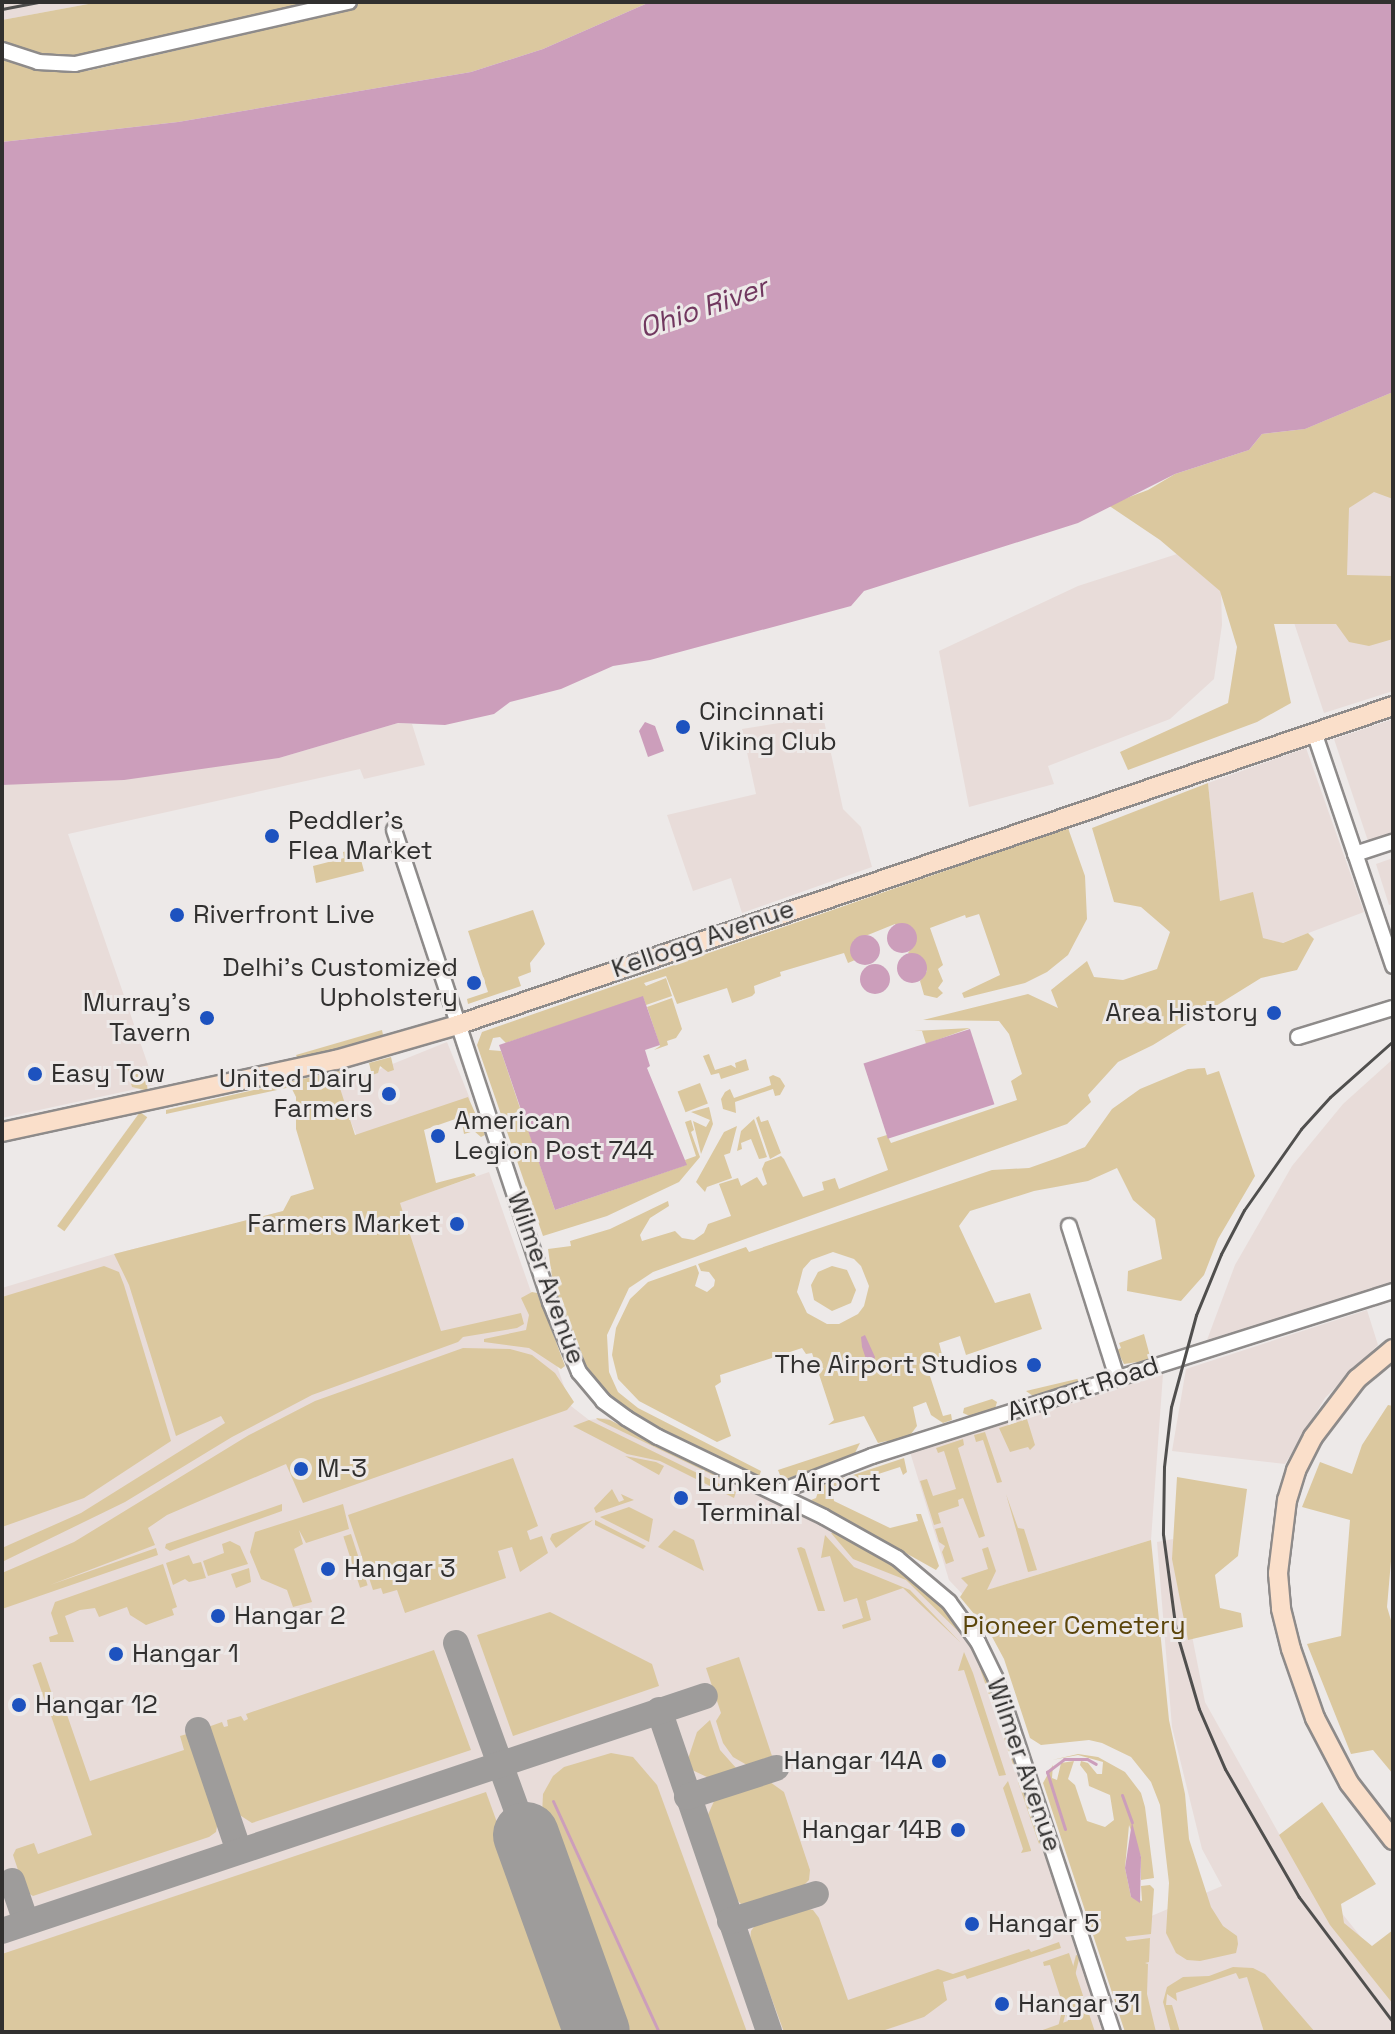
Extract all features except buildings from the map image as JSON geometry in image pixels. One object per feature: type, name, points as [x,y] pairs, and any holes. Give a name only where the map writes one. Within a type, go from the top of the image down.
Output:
[{"type":"main road","name":"Kellogg Avenue","points":[[2,1132],[336,1060],[457,1025],[1393,706]]},
{"type":"main road","points":[[1393,1349],[1357,1379],[1313,1437],[1296,1471],[1287,1500],[1278,1573],[1281,1609],[1291,1649],[1315,1718],[1349,1783],[1393,1840]]},
{"type":"street","points":[[2,50],[38,62],[75,64],[349,2]]},
{"type":"street","points":[[1314,732],[1393,966]]},
{"type":"street","name":"Wilmer Avenue","points":[[394,830],[550,1302],[579,1372],[603,1401],[626,1418],[897,1558],[933,1586],[966,1623],[996,1679],[1113,2032]]},
{"type":"street","points":[[1355,854],[1393,842]]},
{"type":"street","points":[[1298,1037],[1393,1008]]},
{"type":"street","points":[[1069,1226],[1117,1377]]},
{"type":"street","name":"Airport Road","points":[[776,1493],[872,1456],[1393,1291]]},
{"type":"shaded area","points":[[2,2],[99,2],[2,20]]},
{"type":"shaded area","points":[[1393,392],[1393,691],[1324,713],[1238,454]]},
{"type":"shaded area","points":[[1177,554],[1221,591],[1222,625],[1214,679],[1170,719],[1048,766],[1054,784],[969,807],[939,651],[1078,586]]},
{"type":"shaded area","points":[[823,716],[843,809],[861,827],[872,867],[742,913],[731,878],[693,891],[667,815],[756,794],[742,729]]},
{"type":"shaded area","points":[[1393,719],[1393,836],[1369,844],[1334,739]]},
{"type":"shaded area","points":[[398,723],[412,724],[425,765],[364,779],[360,769],[68,834],[155,1085],[2,1118],[2,785],[279,758]]},
{"type":"shaded area","points":[[1306,748],[1364,912],[1282,943],[1263,938],[1220,902],[1208,783]]},
{"type":"shaded area","points":[[1393,858],[1393,904],[1389,905],[1376,864]]},
{"type":"shaded area","points":[[447,1042],[470,1099],[360,1144],[337,1087]]},
{"type":"shaded area","points":[[1393,1059],[1393,1284],[1207,1340],[1235,1265],[1292,1166],[1343,1104]]},
{"type":"shaded area","points":[[489,1172],[571,1406],[589,1420],[606,1418],[872,1550],[915,1579],[959,1625],[978,1655],[994,1695],[1105,2032],[2,2032],[2,1288],[114,1254],[335,1198],[343,1222]]},
{"type":"shaded area","points":[[1367,1310],[1378,1345],[1325,1398],[1285,1464],[1172,1451],[1186,1369]]},
{"type":"shaded area","points":[[1163,1374],[1151,1540],[965,1597],[949,1580],[910,1452]]},
{"type":"shaded area","points":[[1173,1539],[1205,1702],[1292,1857],[1296,1856],[1393,1977],[1393,2032],[1125,2032],[1095,1940],[1222,1886],[1202,1849],[1172,1727],[1157,1542]]},
{"type":"green space","points":[[99,2],[325,2],[100,56],[56,60],[2,43],[2,20]]},
{"type":"green space","points":[[366,2],[650,2],[543,49],[471,72],[178,122],[2,142],[2,59],[43,71],[87,71],[256,32]]},
{"type":"green space","points":[[1393,392],[1393,499],[1374,492],[1349,508],[1347,575],[1393,576],[1393,639],[1369,646],[1349,642],[1336,624],[1274,624],[1291,703],[1257,722],[1128,770],[1120,752],[1228,703],[1237,647],[1220,591],[1160,540],[1108,505],[1148,490],[1175,474],[1249,450],[1262,434],[1305,429]]},
{"type":"green space","points":[[1208,783],[1220,901],[1253,892],[1263,938],[1283,943],[1308,933],[1314,939],[1297,970],[1261,978],[1153,1045],[1118,1062],[1088,1095],[1091,1102],[1067,1124],[653,1272],[629,1288],[607,1335],[609,1372],[618,1392],[638,1408],[761,1471],[759,1477],[642,1419],[609,1395],[575,1351],[555,1297],[548,1249],[571,1246],[570,1241],[610,1229],[668,1201],[669,1206],[650,1218],[640,1235],[642,1241],[675,1231],[682,1238],[694,1240],[704,1233],[708,1224],[731,1216],[719,1184],[738,1178],[741,1186],[757,1177],[763,1186],[767,1184],[762,1169],[765,1162],[781,1156],[803,1197],[824,1190],[822,1182],[835,1178],[839,1189],[888,1170],[877,1138],[887,1135],[891,1143],[1017,1100],[1011,1081],[1022,1074],[1009,1034],[999,1021],[923,1020],[1028,994],[1058,1008],[1051,990],[1087,961],[1094,977],[1123,980],[1157,969],[1170,932],[1141,907],[1114,902],[1092,828]]},
{"type":"green space","points":[[1068,828],[1085,876],[1087,919],[1068,955],[1047,972],[1025,983],[964,998],[962,993],[1000,975],[979,914],[966,918],[965,915],[930,928],[943,965],[938,969],[943,981],[938,988],[943,993],[937,998],[924,995],[920,981],[927,971],[908,953],[911,949],[895,924],[853,941],[855,960],[848,963],[844,953],[780,972],[781,976],[754,986],[752,996],[732,1003],[727,988],[677,1004],[666,976],[644,983],[646,986],[666,978],[672,996],[646,1005],[643,997],[506,1043],[500,1037],[493,1038],[489,1050],[501,1051],[521,1111],[514,1113],[516,1117],[523,1114],[555,1210],[686,1165],[685,1160],[696,1156],[685,1122],[691,1120],[694,1130],[691,1132],[700,1157],[679,1182],[607,1216],[543,1236],[477,1045],[482,1032]]},
{"type":"green space","points":[[369,845],[371,852],[360,856],[364,871],[316,883],[313,866],[344,858],[343,852]]},
{"type":"green space","points":[[533,910],[545,944],[530,963],[531,972],[518,977],[521,986],[468,1004],[467,999],[488,992],[468,931]]},
{"type":"green space","points":[[672,998],[682,1029],[676,1038],[667,1041],[668,1045],[654,1050],[660,1046],[647,1007]]},
{"type":"green space","points":[[970,1028],[926,1044],[922,1031],[914,1031]]},
{"type":"green space","points":[[382,1030],[383,1035],[298,1059],[296,1055]]},
{"type":"green space","points":[[709,1054],[715,1070],[731,1065],[736,1068],[735,1063],[746,1059],[749,1070],[721,1079],[719,1073],[711,1075],[703,1056]]},
{"type":"green space","points":[[391,1057],[394,1070],[388,1072],[380,1066],[378,1073],[372,1075],[369,1063]]},
{"type":"green space","points":[[126,1065],[144,1070],[148,1091],[132,1087]]},
{"type":"green space","points":[[1205,1068],[1207,1075],[1219,1071],[1255,1176],[1218,1239],[1204,1275],[1181,1301],[1127,1291],[1128,1271],[1162,1259],[1155,1219],[1133,1200],[1117,1168],[1088,1181],[1034,1191],[970,1211],[959,1226],[995,1303],[1030,1293],[1042,1329],[966,1355],[960,1336],[939,1343],[945,1366],[928,1370],[943,1416],[951,1414],[952,1420],[943,1423],[931,1415],[926,1402],[913,1407],[917,1426],[911,1434],[889,1445],[887,1441],[878,1443],[864,1416],[828,1425],[834,1420],[812,1353],[806,1354],[802,1348],[720,1375],[721,1382],[715,1386],[731,1436],[717,1442],[639,1401],[618,1379],[612,1355],[616,1328],[630,1299],[648,1282],[696,1265],[699,1273],[695,1286],[707,1292],[714,1286],[715,1280],[709,1272],[701,1271],[698,1264],[746,1247],[749,1252],[992,1170],[1029,1168],[1060,1157],[1085,1147],[1112,1109],[1140,1089],[1188,1069]],"holes":[[[833,1252],[854,1259],[861,1266],[869,1286],[864,1306],[858,1314],[839,1324],[827,1324],[807,1313],[797,1292],[803,1269],[811,1260]]]},
{"type":"green space","points":[[342,1070],[345,1083],[339,1085],[355,1135],[468,1097],[485,1135],[481,1137],[474,1131],[464,1134],[461,1117],[424,1130],[436,1183],[474,1173],[476,1176],[400,1203],[441,1331],[521,1313],[524,1324],[517,1328],[463,1337],[458,1342],[312,1395],[232,1437],[125,1502],[2,1562],[2,1548],[81,1513],[225,1423],[221,1416],[176,1436],[129,1285],[114,1254],[283,1211],[291,1196],[314,1189],[296,1129],[296,1097],[291,1087],[166,1114],[166,1110]]},
{"type":"green space","points":[[769,1077],[780,1078],[785,1086],[780,1095],[775,1096],[773,1089],[735,1102],[736,1113],[723,1109],[721,1099],[725,1092],[730,1089],[734,1098],[771,1085]]},
{"type":"green space","points":[[700,1083],[708,1104],[685,1112],[678,1092]]},
{"type":"green space","points":[[709,1107],[713,1124],[701,1154],[693,1121],[706,1127],[710,1120],[691,1112]]},
{"type":"green space","points":[[140,1112],[147,1117],[64,1231],[57,1226]]},
{"type":"green space","points":[[759,1116],[761,1122],[768,1120],[781,1153],[770,1159],[756,1118]]},
{"type":"green space","points":[[754,1119],[767,1157],[759,1159],[751,1139],[741,1143],[742,1149],[737,1151],[741,1131]]},
{"type":"green space","points":[[737,1126],[730,1153],[724,1155],[732,1178],[707,1187],[705,1192],[696,1182],[724,1132]]},
{"type":"green space","points":[[104,1266],[119,1272],[124,1285],[171,1441],[84,1498],[2,1527],[2,1297]]},
{"type":"green space","points":[[832,1266],[847,1270],[856,1290],[851,1303],[832,1311],[814,1300],[811,1285],[818,1272]]},
{"type":"green space","points":[[532,1292],[537,1293],[549,1323],[565,1366],[561,1369],[529,1348],[484,1342],[484,1339],[526,1330],[529,1315],[521,1298]]},
{"type":"green space","points":[[1144,1334],[1151,1360],[1124,1364],[1117,1350],[1121,1348],[1119,1343]]},
{"type":"green space","points":[[463,1348],[510,1349],[532,1355],[555,1373],[574,1402],[567,1410],[303,1503],[286,1464],[167,1515],[148,1528],[155,1545],[50,1585],[156,1548],[158,1555],[2,1609],[2,1573],[74,1542],[249,1435],[315,1401]]},
{"type":"green space","points":[[1081,1378],[1082,1381],[1033,1396],[1026,1391]]},
{"type":"green space","points":[[992,1399],[997,1402],[995,1409],[972,1417],[963,1413],[964,1408]]},
{"type":"green space","points":[[1388,1405],[1393,1406],[1393,1538],[1387,1607],[1393,1627],[1393,1774],[1373,1750],[1351,1754],[1307,1644],[1341,1636],[1350,1520],[1302,1507],[1320,1462],[1352,1474],[1362,1445]]},
{"type":"green space","points":[[596,1418],[610,1420],[736,1486],[598,1420]]},
{"type":"green space","points":[[1027,1419],[1035,1445],[1030,1450],[1028,1447],[1010,1452],[999,1428]]},
{"type":"green space","points":[[589,1420],[736,1492],[734,1498],[660,1461],[627,1454],[573,1426]]},
{"type":"green space","points":[[985,1432],[1002,1482],[997,1483],[983,1440],[976,1442],[974,1435]]},
{"type":"green space","points":[[963,1439],[964,1445],[958,1448],[985,1536],[979,1538],[963,1498],[958,1500],[959,1506],[938,1513],[941,1523],[934,1525],[920,1481],[927,1479],[933,1496],[956,1489],[944,1451],[938,1453],[936,1448]]},
{"type":"green space","points":[[860,1443],[853,1457],[782,1480],[778,1470]]},
{"type":"green space","points":[[625,1456],[656,1462],[664,1466],[659,1475]]},
{"type":"green space","points":[[513,1458],[538,1526],[527,1531],[530,1540],[542,1536],[548,1553],[520,1572],[512,1547],[498,1551],[506,1578],[405,1613],[397,1590],[383,1594],[381,1588],[373,1590],[348,1515]]},
{"type":"green space","points":[[904,1458],[907,1472],[903,1475],[900,1467],[832,1489],[834,1501],[890,1528],[918,1521],[916,1514],[921,1514],[939,1566],[936,1570],[811,1500],[816,1498],[820,1486]]},
{"type":"green space","points":[[1177,1477],[1247,1489],[1238,1556],[1215,1575],[1220,1608],[1241,1613],[1243,1627],[1188,1640],[1172,1559]]},
{"type":"green space","points":[[612,1489],[619,1502],[624,1500],[621,1494],[634,1500],[596,1513],[594,1508]]},
{"type":"green space","points":[[1006,1494],[1018,1528],[1024,1529],[1037,1570],[1028,1572]]},
{"type":"green space","points":[[282,1504],[282,1511],[170,1551],[165,1548],[166,1544]]},
{"type":"green space","points":[[343,1504],[349,1529],[306,1543],[299,1530],[303,1544],[294,1549],[312,1602],[293,1607],[287,1590],[261,1579],[250,1552],[255,1532]]},
{"type":"green space","points":[[629,1507],[653,1519],[649,1542],[600,1517]]},
{"type":"green space","points":[[593,1520],[556,1548],[550,1539],[552,1534]]},
{"type":"green space","points":[[595,1520],[646,1546],[643,1549],[595,1525]]},
{"type":"green space","points":[[943,1527],[954,1561],[946,1564],[942,1552],[945,1546],[939,1542],[935,1529]]},
{"type":"green space","points":[[674,1530],[694,1540],[704,1571],[658,1547]]},
{"type":"green space","points":[[837,1532],[890,1561],[938,1600],[964,1637],[906,1580],[853,1559],[831,1533]]},
{"type":"green space","points":[[351,1534],[368,1585],[360,1588],[343,1536]]},
{"type":"green space","points":[[825,1535],[854,1567],[910,1590],[961,1643],[903,1588],[866,1601],[871,1620],[843,1629],[842,1625],[863,1618],[857,1598],[844,1602],[830,1556],[821,1558]]},
{"type":"green space","name":"Pioneer Cemetery","points":[[1151,1540],[1169,1720],[1185,1794],[1189,1839],[1211,1907],[1223,1926],[1237,1936],[1238,1944],[1236,1953],[1200,1961],[1187,1960],[1176,1953],[1166,1933],[1169,1883],[1160,1805],[1151,1782],[1131,1757],[1102,1743],[1089,1740],[1041,1745],[1030,1738],[1004,1659],[990,1633],[960,1597],[968,1585],[961,1578],[988,1569],[982,1549],[988,1547],[996,1571],[987,1590]]},
{"type":"green space","points":[[230,1541],[240,1546],[248,1564],[208,1576],[203,1561],[224,1553],[222,1544]]},
{"type":"green space","points":[[797,1548],[805,1549],[825,1611],[818,1611]]},
{"type":"green space","points":[[189,1555],[193,1564],[201,1562],[206,1578],[189,1582],[185,1579],[173,1585],[166,1563]]},
{"type":"green space","points":[[163,1564],[177,1607],[172,1609],[174,1615],[146,1625],[130,1615],[127,1607],[99,1617],[95,1608],[80,1610],[65,1616],[74,1642],[50,1642],[49,1637],[58,1634],[51,1613],[55,1602]]},
{"type":"green space","points":[[249,1568],[251,1582],[236,1588],[231,1574]]},
{"type":"green space","points":[[550,1612],[652,1664],[659,1686],[513,1736],[477,1635]]},
{"type":"green space","points":[[434,1650],[471,1750],[252,1823],[238,1814],[208,1727],[222,1722],[224,1727],[228,1726],[227,1720],[241,1716],[244,1721],[248,1719],[246,1714]]},
{"type":"green space","points":[[964,1652],[1006,1775],[999,1776],[964,1670],[958,1671]]},
{"type":"green space","points":[[975,1654],[994,1695],[1017,1764],[1014,1767]]},
{"type":"green space","points":[[739,1657],[772,1756],[747,1765],[733,1757],[723,1743],[716,1721],[721,1713],[706,1668]]},
{"type":"green space","points":[[41,1662],[54,1699],[45,1702],[32,1665]]},
{"type":"green space","points":[[56,1705],[58,1711],[65,1709],[90,1781],[184,1750],[180,1736],[187,1734],[218,1821],[216,1832],[209,1837],[33,1896],[25,1891],[13,1855],[16,1849],[34,1843],[38,1854],[92,1835],[48,1707]]},
{"type":"green space","points":[[710,1720],[720,1750],[737,1769],[709,1778],[690,1769],[688,1759],[697,1732]]},
{"type":"green space","points":[[611,1753],[633,1757],[657,1785],[747,2032],[621,2032],[542,1815],[543,1794],[553,1776],[564,1767]]},
{"type":"green space","points":[[1078,1754],[1098,1757],[1125,1772],[1141,1793],[1145,1807],[1154,1878],[1141,1880],[1141,1857],[1129,1825],[1125,1868],[1131,1897],[1142,1901],[1141,1886],[1150,1885],[1154,1889],[1151,1934],[1125,1937],[1127,1941],[1150,1938],[1149,1962],[1145,1963],[1148,1964],[1147,1994],[1156,2032],[1125,2032],[1043,1783],[1053,1765],[1052,1778],[1057,1780],[1061,1763],[1074,1761],[1068,1779],[1075,1785],[1087,1821],[1105,1827],[1114,1820],[1110,1795],[1089,1786],[1087,1774],[1080,1765],[1081,1761],[1088,1763],[1097,1774],[1102,1774],[1103,1762],[1078,1755],[1052,1760]]},
{"type":"green space","points":[[1008,1781],[1031,1851],[1021,1853],[1023,1849],[1003,1788]]},
{"type":"green space","points":[[770,1782],[784,1792],[810,1870],[809,1880],[799,1890],[768,1900],[741,1904],[735,1898],[706,1819],[715,1799]]},
{"type":"green space","points":[[1018,1782],[1023,1783],[1042,1840],[1039,1844]]},
{"type":"green space","points":[[486,1792],[573,2032],[2,2032],[2,1954]]},
{"type":"green space","points":[[1322,1802],[1376,1884],[1341,1904],[1344,1923],[1372,1946],[1393,1930],[1393,2004],[1330,1925],[1279,1835]]},
{"type":"green space","points":[[803,1908],[813,1910],[819,1918],[848,2000],[938,1969],[953,1974],[1029,1949],[1031,1952],[1059,1942],[1061,1948],[967,1979],[965,1975],[943,1982],[947,2000],[924,2017],[879,2032],[784,2032],[750,1940],[751,1931],[756,1924]]},
{"type":"green space","points":[[1069,1953],[1095,2032],[1037,2032],[1068,2021],[1050,1965],[1044,1966],[1043,1962]]},
{"type":"green space","points":[[1076,1955],[1080,1956],[1061,2032],[1057,2032]]},
{"type":"green space","points":[[1233,1967],[1253,1968],[1265,1974],[1315,2032],[1264,2032],[1247,1977],[1239,1979],[1236,1973],[1176,1993],[1177,2001],[1167,1994],[1166,2005],[1172,2005],[1180,2032],[1171,2032],[1163,2002],[1167,1987],[1183,1977],[1209,1976]]},
{"type":"water","name":"Ohio River","points":[[650,2],[1393,2],[1393,392],[1305,429],[1262,434],[1249,450],[1175,474],[1078,523],[864,591],[851,606],[650,660],[613,666],[561,689],[510,702],[494,714],[445,725],[398,723],[279,758],[124,780],[2,785],[2,142],[178,122],[471,72],[543,49]]},
{"type":"water","points":[[645,722],[655,726],[664,751],[648,757],[639,731]]},
{"type":"water","points":[[902,923],[908,924],[916,932],[916,944],[908,952],[902,953],[896,952],[888,944],[887,938],[888,932],[896,924]]},
{"type":"water","points":[[865,935],[875,940],[880,950],[875,960],[865,965],[855,960],[850,950],[855,940]]},
{"type":"water","points":[[912,953],[923,957],[927,968],[923,979],[912,983],[901,979],[897,968],[901,957]]},
{"type":"water","points":[[875,964],[886,968],[890,979],[886,990],[875,994],[864,990],[860,979],[864,968]]},
{"type":"water","points":[[643,996],[660,1045],[645,1050],[650,1066],[647,1068],[687,1165],[555,1210],[499,1045]]},
{"type":"water","points":[[970,1029],[994,1104],[888,1139],[863,1064]]},
{"type":"water","points":[[865,1335],[875,1357],[873,1364],[867,1362],[862,1347],[861,1337]]},
{"type":"water","points":[[1132,1822],[1141,1857],[1140,1903],[1131,1897],[1125,1868]]},
{"type":"waterway","points":[[1065,1829],[1047,1772],[1064,1759],[1087,1759],[1096,1764]]},
{"type":"waterway","points":[[1122,1795],[1132,1822]]},
{"type":"waterway","points":[[553,1801],[659,2032]]},
{"type":"taxiway","points":[[456,1643],[526,1835]]},
{"type":"taxiway","points":[[2,1931],[705,1696]]},
{"type":"taxiway","points":[[659,1710],[769,2032]]},
{"type":"taxiway","points":[[198,1730],[239,1851]]},
{"type":"taxiway","points":[[687,1797],[776,1768]]},
{"type":"taxiway","points":[[12,1881],[26,1922]]},
{"type":"taxiway","points":[[730,1921],[816,1894]]},
{"type":"runway","points":[[526,1835],[597,2032]]},
{"type":"railway","points":[[2,9],[39,2]]},
{"type":"railway","points":[[1393,1041],[1330,1097],[1301,1129],[1244,1210],[1221,1254],[1196,1315],[1171,1407],[1164,1467],[1163,1534],[1176,1631],[1199,1709],[1225,1769],[1299,1897],[1393,2022]]},
{"type":"place","name":"Cincinnati Viking Club","points":[[683,727]]},
{"type":"place","name":"Peddler's Flea Market","points":[[272,836]]},
{"type":"place","name":"Riverfront Live","points":[[177,915]]},
{"type":"place","name":"Delhi's Customized Upholstery","points":[[474,983]]},
{"type":"place","name":"Area History","points":[[1274,1013]]},
{"type":"place","name":"Murray's Tavern","points":[[207,1018]]},
{"type":"place","name":"Easy Tow","points":[[35,1074]]},
{"type":"place","name":"United Dairy Farmers","points":[[389,1094]]},
{"type":"place","name":"American Legion Post 744","points":[[438,1136]]},
{"type":"place","name":"Farmers Market","points":[[457,1224]]},
{"type":"place","name":"The Airport Studios","points":[[1034,1365]]},
{"type":"place","name":"M-3","points":[[301,1469]]},
{"type":"place","name":"Lunken Airport Terminal","points":[[681,1498]]},
{"type":"place","name":"Hangar 3","points":[[328,1569]]},
{"type":"place","name":"Hangar 2","points":[[218,1616]]},
{"type":"place","name":"Hangar 1","points":[[116,1654]]},
{"type":"place","name":"Hangar 12","points":[[19,1705]]},
{"type":"place","name":"Hangar 14A","points":[[939,1761]]},
{"type":"place","name":"Hangar 14B","points":[[958,1830]]},
{"type":"place","name":"Hangar 5","points":[[972,1924]]},
{"type":"place","name":"Hangar 31","points":[[1002,2004]]}]
